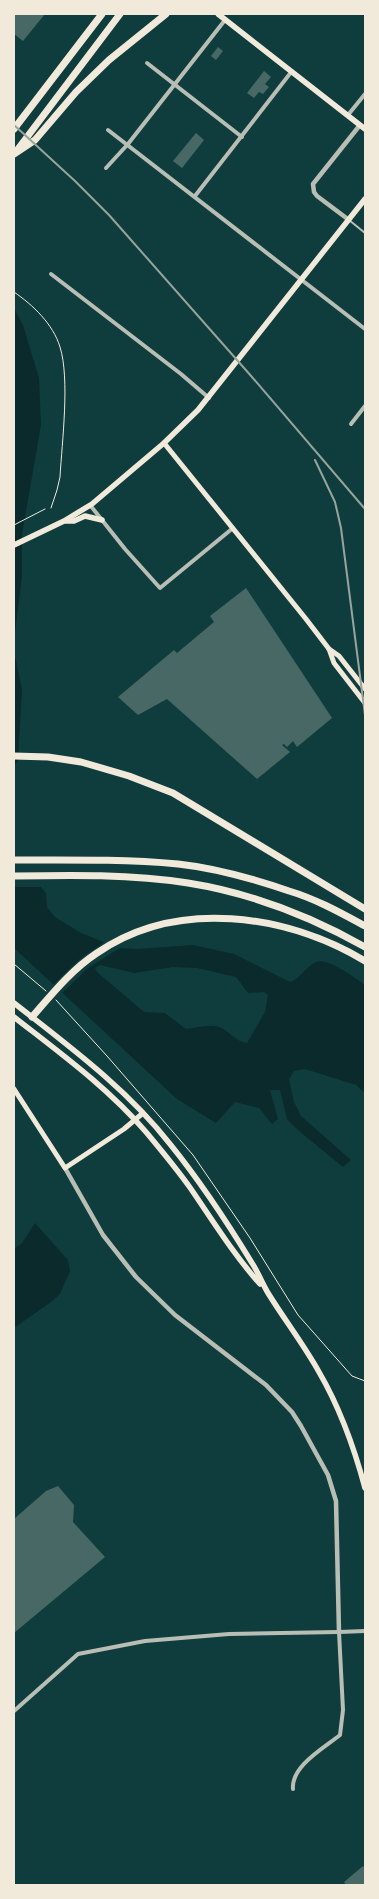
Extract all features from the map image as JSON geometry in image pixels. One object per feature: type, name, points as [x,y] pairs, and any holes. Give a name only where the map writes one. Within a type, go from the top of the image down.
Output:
[{"type":"highway","points":[[14,129],[102,14]]},
{"type":"highway","points":[[14,154],[120,14]]},
{"type":"highway","points":[[14,154],[34,140],[76,92],[109,60],[166,14]]},
{"type":"highway","points":[[14,756],[48,757],[81,762],[129,776],[173,793],[365,909]]},
{"type":"highway","points":[[14,860],[141,861],[180,865],[222,873],[291,891],[365,926]]},
{"type":"highway","points":[[14,876],[67,875],[138,878],[188,883],[222,890],[290,911],[333,929],[365,947]]},
{"type":"highway","points":[[32,1017],[69,975],[98,952],[120,939],[169,922],[197,919],[232,919],[267,923],[319,938],[365,961]]},
{"type":"main road","points":[[218,14],[363,127]]},
{"type":"main road","points":[[14,545],[64,521],[90,505],[164,443],[209,398],[365,199]]},
{"type":"main road","points":[[164,443],[329,649],[339,656],[365,688]]},
{"type":"main road","points":[[64,521],[74,521],[88,516],[102,520]]},
{"type":"main road","points":[[329,649],[334,663],[365,703]]},
{"type":"main road","points":[[14,1002],[81,1054],[116,1085],[143,1113],[186,1164],[305,1348],[333,1397],[352,1445],[365,1488]]},
{"type":"main road","points":[[14,1008],[32,1017]]},
{"type":"main road","points":[[14,1017],[92,1078],[135,1120],[176,1169],[246,1268],[267,1291]]},
{"type":"main road","points":[[14,1089],[65,1168],[124,1129],[143,1113]]},
{"type":"street","points":[[106,168],[128,144],[225,20]]},
{"type":"street","points":[[147,63],[242,136]]},
{"type":"street","points":[[195,196],[292,71]]},
{"type":"street","points":[[348,115],[365,94]]},
{"type":"street","points":[[349,220],[317,196],[313,188],[315,180],[363,127]]},
{"type":"street","points":[[108,130],[365,329]]},
{"type":"street","points":[[51,274],[181,374],[209,398]]},
{"type":"street","points":[[351,424],[365,406]]},
{"type":"street","points":[[90,505],[160,588],[233,528]]},
{"type":"street","points":[[65,1168],[103,1235],[136,1277],[175,1314],[266,1385],[280,1399],[301,1426],[328,1475],[336,1501],[343,1710],[340,1735],[297,1771],[293,1781],[293,1789]]},
{"type":"street","points":[[14,1711],[78,1654],[145,1641],[229,1634],[365,1631]]},
{"type":"lane","points":[[349,220],[365,233]]},
{"type":"path","points":[[14,292],[37,311],[54,334],[62,356],[64,388],[60,477],[58,490],[50,508]]},
{"type":"path","points":[[14,525],[45,509]]},
{"type":"water","points":[[14,308],[23,325],[39,378],[41,425],[22,534],[22,576],[14,641]]},
{"type":"water","points":[[14,652],[22,689],[18,761],[14,766]]},
{"type":"water","points":[[14,856],[46,893],[47,907],[55,917],[81,933],[119,948],[137,949],[193,945],[234,954],[290,982],[319,961],[347,973],[365,985],[365,1093],[356,1085],[305,1069],[294,1071],[289,1079],[294,1102],[301,1116],[351,1160],[343,1167],[299,1131],[287,1119],[280,1090],[270,1090],[278,1119],[272,1124],[259,1108],[235,1102],[216,1123],[177,1099],[14,948]],"holes":[[[100,965],[134,973],[173,967],[197,968],[236,977],[248,993],[264,992],[268,995],[265,1012],[247,1043],[220,1027],[205,1026],[186,1029],[165,1013],[144,1012],[97,972],[95,968]]]},
{"type":"water","points":[[35,1223],[68,1260],[70,1271],[60,1294],[14,1328],[14,1249],[22,1243]]},
{"type":"pier","points":[[14,854],[16,855],[44,887],[14,887]]},
{"type":"pier","points":[[106,941],[123,946],[88,968],[60,995],[51,987],[81,958]]},
{"type":"building","points":[[14,14],[45,14],[23,41],[14,34]]},
{"type":"building","points":[[218,47],[223,51],[216,60],[211,56]]},
{"type":"building","points":[[264,71],[271,77],[265,84],[269,87],[263,94],[259,92],[254,98],[247,93]]},
{"type":"building","points":[[196,133],[204,140],[182,168],[173,161]]},
{"type":"building","points":[[246,588],[332,718],[297,747],[293,741],[287,747],[284,744],[282,745],[290,752],[257,779],[167,699],[138,715],[118,697],[174,650],[177,653],[214,622],[210,616]]},
{"type":"building","points":[[58,1486],[74,1505],[73,1522],[105,1557],[14,1633],[14,1519],[46,1491]]},
{"type":"building","points":[[363,1866],[365,1869],[365,1885],[346,1885],[344,1882]]},
{"type":"railway","points":[[14,125],[109,215],[365,509]]},
{"type":"railway","points":[[315,460],[335,502],[341,528],[365,715]]}]
